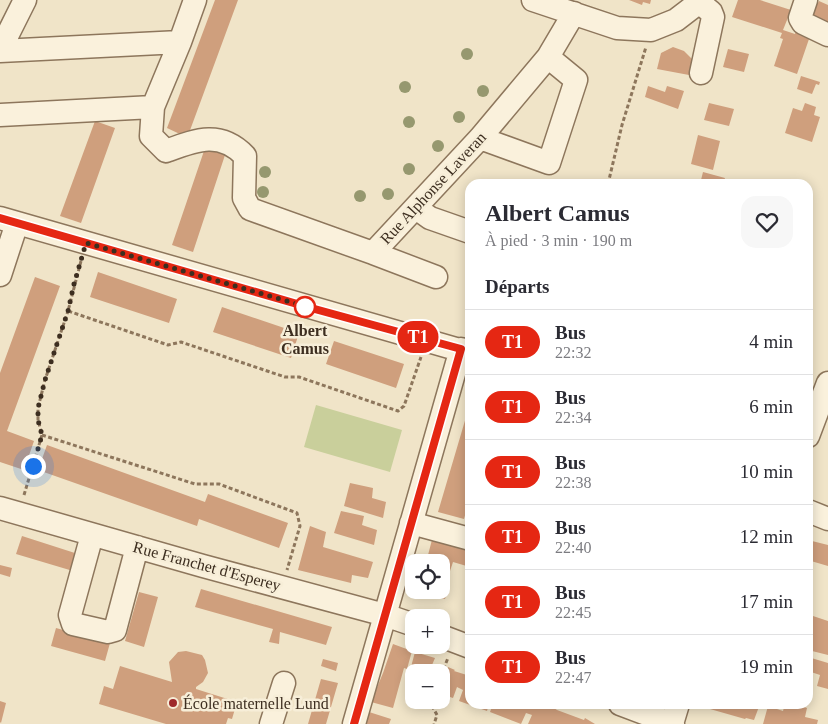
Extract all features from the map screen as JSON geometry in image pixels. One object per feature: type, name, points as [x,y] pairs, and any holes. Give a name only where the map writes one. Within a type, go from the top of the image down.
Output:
[{"type":"street","points":[[25,0],[0,50],[180,42]]},
{"type":"street","name":"Rue Alphonse Laveran","points":[[195,0],[153,107],[151,136],[166,151],[196,140],[217,139],[236,146],[245,156],[244,198],[250,209],[373,253],[480,138],[548,57],[574,13]]},
{"type":"street","points":[[533,0],[617,28],[651,30],[676,20],[701,2],[711,12],[713,17],[701,73]]},
{"type":"street","points":[[806,0],[800,18],[803,23],[828,35]]},
{"type":"street","points":[[480,138],[549,163],[576,80],[548,57]]},
{"type":"street","points":[[0,115],[153,107]]},
{"type":"street","points":[[416,208],[430,218],[465,230]]},
{"type":"street","points":[[0,275],[8,221],[465,351],[460,389],[411,523],[354,724]]},
{"type":"street","points":[[373,253],[436,277]]},
{"type":"street","points":[[813,423],[828,383]]},
{"type":"street","name":"Rue Franchet d'Esperey","points":[[9,510],[92,535],[385,614],[405,622]]},
{"type":"street","points":[[813,513],[828,519]]},
{"type":"street","points":[[411,523],[465,538]]},
{"type":"street","points":[[92,535],[70,615],[73,624],[108,632],[115,630],[138,547]]},
{"type":"street","points":[[450,639],[465,645]]},
{"type":"street","points":[[271,724],[284,683]]},
{"type":"street","points":[[628,709],[643,719],[672,724],[676,709]]},
{"type":"path","points":[[609,179],[622,125],[651,30]]},
{"type":"path","points":[[9,510],[42,435],[38,420],[38,408],[45,380],[68,311],[86,243]]},
{"type":"path","points":[[68,311],[168,345],[181,342],[284,377],[299,376],[398,411],[404,406],[427,340]]},
{"type":"path","points":[[42,435],[195,484],[219,484],[297,513],[300,526],[282,586]]},
{"type":"path","points":[[434,709],[437,715],[434,724]]},
{"type":"green space","points":[[316,405],[402,430],[390,472],[304,447]]},
{"type":"building","points":[[215,0],[238,0],[189,133],[184,136],[167,128]]},
{"type":"building","points":[[629,0],[651,0],[650,4],[643,2],[642,5]]},
{"type":"building","points":[[738,0],[760,0],[791,10],[783,30],[795,34],[796,30],[801,32],[800,35],[809,39],[797,74],[774,66],[783,39],[780,38],[782,33],[732,17]]},
{"type":"building","points":[[819,1],[828,5],[828,27],[810,22],[816,8],[813,7],[815,2],[818,3]]},
{"type":"building","points":[[673,47],[684,51],[692,59],[689,75],[657,69],[661,53]]},
{"type":"building","points":[[728,49],[749,54],[744,72],[723,67]]},
{"type":"building","points":[[801,76],[820,82],[819,85],[816,84],[812,94],[797,89]]},
{"type":"building","points":[[648,86],[665,92],[667,86],[684,91],[678,109],[645,97]]},
{"type":"building","points":[[709,103],[734,109],[729,126],[704,120]]},
{"type":"building","points":[[805,103],[816,107],[814,115],[820,117],[812,142],[785,133],[793,108],[802,111]]},
{"type":"building","points":[[95,121],[115,128],[81,223],[60,216]]},
{"type":"building","points":[[698,135],[720,141],[713,170],[691,164]]},
{"type":"building","points":[[205,148],[225,155],[193,252],[172,245]]},
{"type":"building","points":[[703,172],[725,178],[725,179],[701,179]]},
{"type":"building","points":[[98,272],[177,299],[169,323],[90,297]]},
{"type":"building","points":[[35,277],[60,286],[7,431],[34,441],[24,470],[0,462],[0,373]]},
{"type":"building","points":[[222,307],[299,333],[291,358],[213,332]]},
{"type":"building","points":[[334,341],[404,364],[396,388],[326,364]]},
{"type":"building","points":[[465,421],[464,519],[438,512]]},
{"type":"building","points":[[47,445],[205,502],[208,494],[288,523],[279,548],[199,519],[197,526],[38,470]]},
{"type":"building","points":[[350,483],[373,488],[372,498],[386,502],[383,518],[344,506]]},
{"type":"building","points":[[341,511],[364,516],[362,525],[377,530],[374,545],[334,533]]},
{"type":"building","points":[[310,526],[326,532],[323,547],[373,562],[368,578],[352,575],[351,583],[298,570]]},
{"type":"building","points":[[22,536],[78,554],[73,571],[16,554]]},
{"type":"building","points":[[433,536],[465,546],[465,566],[453,562],[450,571],[450,554],[428,554]]},
{"type":"building","points":[[813,541],[828,545],[828,566],[813,562]]},
{"type":"building","points":[[0,565],[12,568],[10,577],[0,574]]},
{"type":"building","points":[[201,589],[332,627],[326,645],[280,632],[279,644],[269,642],[273,629],[195,607]]},
{"type":"building","points":[[139,592],[158,597],[144,647],[125,641]]},
{"type":"building","points":[[813,616],[828,621],[828,655],[813,651]]},
{"type":"building","points":[[56,628],[110,643],[105,661],[51,646]]},
{"type":"building","points":[[393,644],[405,648],[405,654],[411,654],[408,664],[405,664],[393,708],[371,702]]},
{"type":"building","points":[[186,651],[202,655],[205,660],[208,673],[196,689],[237,702],[232,719],[228,718],[226,724],[166,724],[99,704],[104,686],[113,689],[120,666],[172,682],[169,662],[178,652]]},
{"type":"building","points":[[414,654],[435,658],[432,664],[412,664]]},
{"type":"building","points":[[813,658],[828,663],[828,689],[817,686],[820,675],[813,673]]},
{"type":"building","points":[[323,659],[338,663],[336,671],[321,666]]},
{"type":"building","points":[[450,668],[465,674],[465,703],[459,701],[463,690],[457,687],[453,698],[450,697]]},
{"type":"building","points":[[321,679],[338,683],[326,724],[308,724]]},
{"type":"building","points":[[0,701],[6,703],[1,723],[0,722]]},
{"type":"building","points":[[491,709],[556,709],[584,720],[585,718],[595,724],[528,724],[532,715],[526,713],[521,724],[490,712]]},
{"type":"building","points":[[710,709],[758,709],[754,720]]},
{"type":"building","points":[[767,709],[783,711],[784,709],[807,709],[805,717],[818,720],[817,724],[763,724]]},
{"type":"building","points":[[369,712],[391,719],[389,724],[365,724]]},
{"type":"bus line","name":"T1","points":[[0,218],[311,308],[461,349],[354,724]]},
{"type":"place","name":"Albert Camus","points":[[305,307]]},
{"type":"place","name":"École maternelle Lund","points":[[173,703]]},
{"type":"route","points":[[33,466],[42,435],[38,420],[38,408],[45,380],[68,311],[86,243],[311,308],[305,307]]}]
